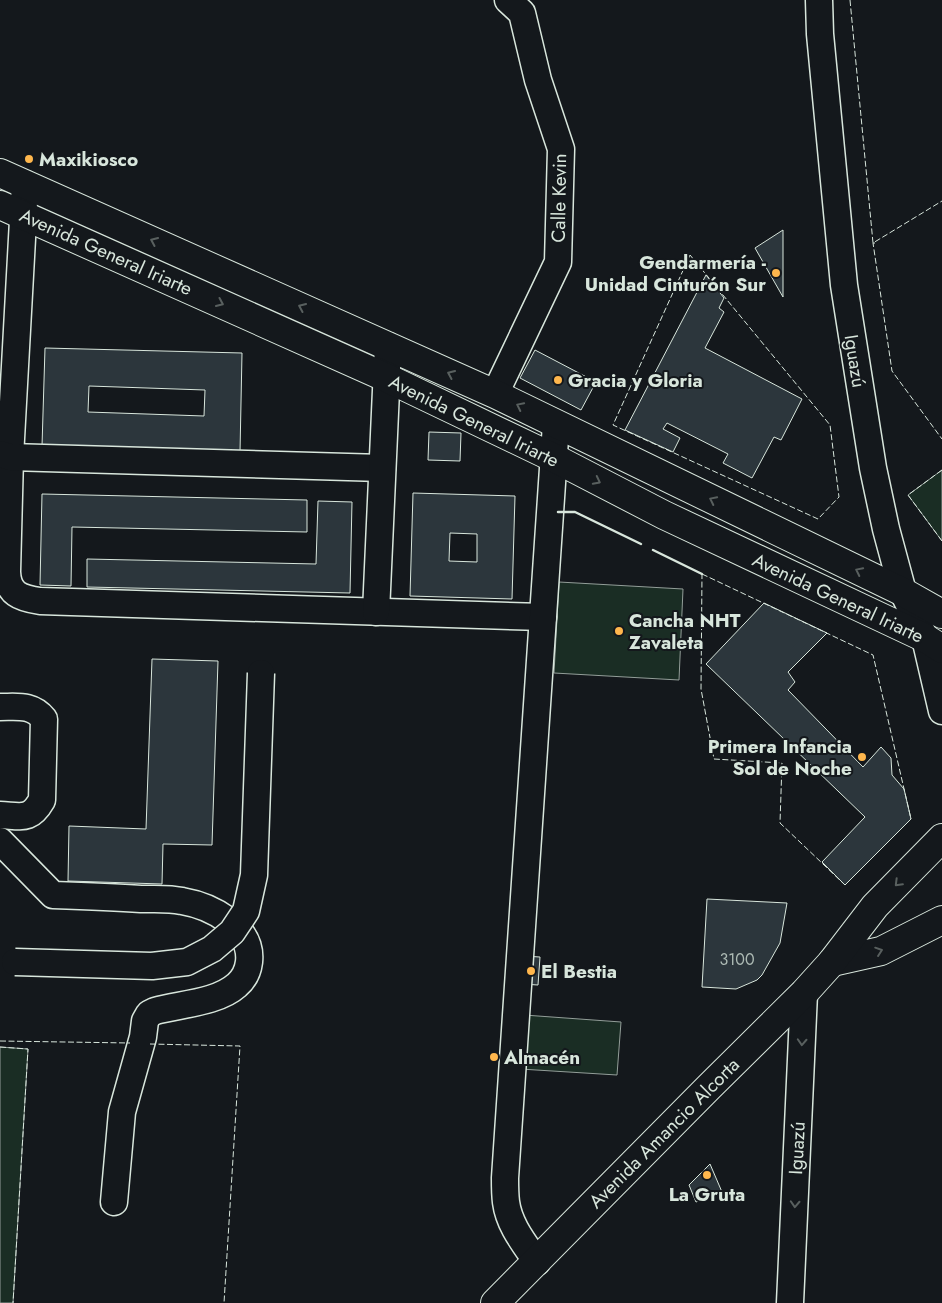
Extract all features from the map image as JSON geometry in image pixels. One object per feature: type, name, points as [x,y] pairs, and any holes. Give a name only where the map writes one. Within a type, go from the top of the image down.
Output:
[{"type":"main road","name":"Avenida General Iriarte","points":[[0,173],[495,394],[903,592],[942,614]]},
{"type":"main road","name":"Avenida General Iriarte","points":[[12,210],[386,378],[554,458],[664,515],[934,643]]},
{"type":"main road","name":"Avenida Amancio Alcorta","points":[[495,1303],[709,1086],[804,993],[832,962],[875,906],[942,838]]},
{"type":"main road","points":[[832,962],[880,951],[942,920]]},
{"type":"street","name":"Calle Kevin","points":[[495,394],[558,262],[561,148],[538,80],[522,13],[508,0]]},
{"type":"street","name":"Iguazú","points":[[819,0],[820,34],[844,285],[873,468],[886,529],[903,592],[934,643],[942,711]]},
{"type":"street","points":[[25,184],[12,210],[5,456],[7,579],[9,586],[19,596],[40,601],[543,617]]},
{"type":"street","points":[[376,612],[388,346]]},
{"type":"street","points":[[537,1262],[518,1236],[511,1221],[506,1202],[505,1178],[556,424]]},
{"type":"street","points":[[5,456],[382,468]]},
{"type":"street","points":[[8,961],[152,966],[187,962],[212,949],[232,932],[246,910],[254,875],[261,673]]},
{"type":"street","points":[[0,707],[25,707],[37,710],[44,719],[42,800],[36,810],[24,816],[0,815]]},
{"type":"street","points":[[0,841],[53,895],[181,900],[216,912],[236,928],[249,946],[248,968],[239,984],[220,996],[149,1014],[122,1112],[114,1202]]},
{"type":"street","name":"Iguazú","points":[[790,1303],[804,993]]},
{"type":"green space","points":[[942,470],[942,541],[908,495]]},
{"type":"green space","name":"Cancha NHT Zavaleta","points":[[559,582],[683,589],[679,680],[554,673]]},
{"type":"green space","points":[[524,1015],[621,1022],[617,1075],[520,1069]]},
{"type":"green space","points":[[0,1047],[28,1049],[13,1303],[0,1303]]},
{"type":"building","name":"Gendarmería - Unidad Cinturón Sur","points":[[783,230],[783,297],[755,248]]},
{"type":"building","points":[[706,275],[724,298],[719,308],[724,312],[705,348],[802,399],[781,440],[774,437],[752,478],[723,463],[728,454],[667,423],[663,429],[680,438],[673,452],[625,430]]},
{"type":"building","points":[[45,348],[242,353],[240,452],[42,446]],"holes":[[[89,386],[205,390],[204,416],[88,412]]]},
{"type":"building","name":"Gracia y Gloria","points":[[535,350],[596,382],[581,410],[520,378]]},
{"type":"building","points":[[429,432],[461,433],[460,461],[428,460]]},
{"type":"building","points":[[413,493],[515,496],[512,599],[410,596]],"holes":[[[450,533],[477,534],[477,562],[449,561]]]},
{"type":"building","points":[[42,494],[307,500],[307,532],[72,527],[71,586],[40,585]]},
{"type":"building","points":[[318,501],[352,502],[350,593],[87,587],[87,559],[316,564]]},
{"type":"building","points":[[764,603],[827,633],[788,672],[795,682],[788,690],[863,767],[881,747],[891,758],[892,775],[904,789],[911,819],[845,885],[822,862],[865,817],[706,664]]},
{"type":"building","points":[[152,659],[218,661],[212,845],[163,844],[162,884],[68,881],[69,826],[146,829]]},
{"type":"building","points":[[707,899],[787,903],[780,943],[762,975],[757,980],[736,989],[702,987]]},
{"type":"building","name":"El Bestia","points":[[524,956],[540,957],[538,985],[522,984]]},
{"type":"building","name":"La Gruta","points":[[710,1164],[722,1192],[696,1202],[689,1185]]},
{"type":"fence","points":[[850,0],[873,243],[942,201]]},
{"type":"fence","points":[[875,243],[873,243],[892,371],[942,439]]},
{"type":"fence","points":[[690,255],[830,425],[839,497],[818,519],[613,425],[690,255]]},
{"type":"fence","points":[[942,470],[908,495],[942,541]]},
{"type":"fence","points":[[702,574],[873,655],[911,819],[845,885],[780,823],[782,763],[714,759],[701,689],[702,574]]},
{"type":"fence","points":[[0,1041],[130,1043]]},
{"type":"fence","points":[[150,1044],[240,1046],[224,1303]]},
{"type":"fence","points":[[0,1047],[28,1049],[13,1303]]},
{"type":"wall","points":[[558,512],[575,512],[641,544]]},
{"type":"wall","points":[[653,550],[702,574]]},
{"type":"place","name":"Maxikiosco","points":[[29,159]]},
{"type":"place","name":"Gendarmería - Unidad Cinturón Sur","points":[[776,273]]},
{"type":"place","name":"Gracia y Gloria","points":[[558,380]]},
{"type":"place","name":"Cancha NHT Zavaleta","points":[[619,631]]},
{"type":"place","name":"Primera Infancia Sol de Noche","points":[[862,757]]},
{"type":"place","name":"El Bestia","points":[[531,971]]},
{"type":"place","name":"Almacén","points":[[494,1057]]},
{"type":"place","name":"La Gruta","points":[[707,1175]]}]
